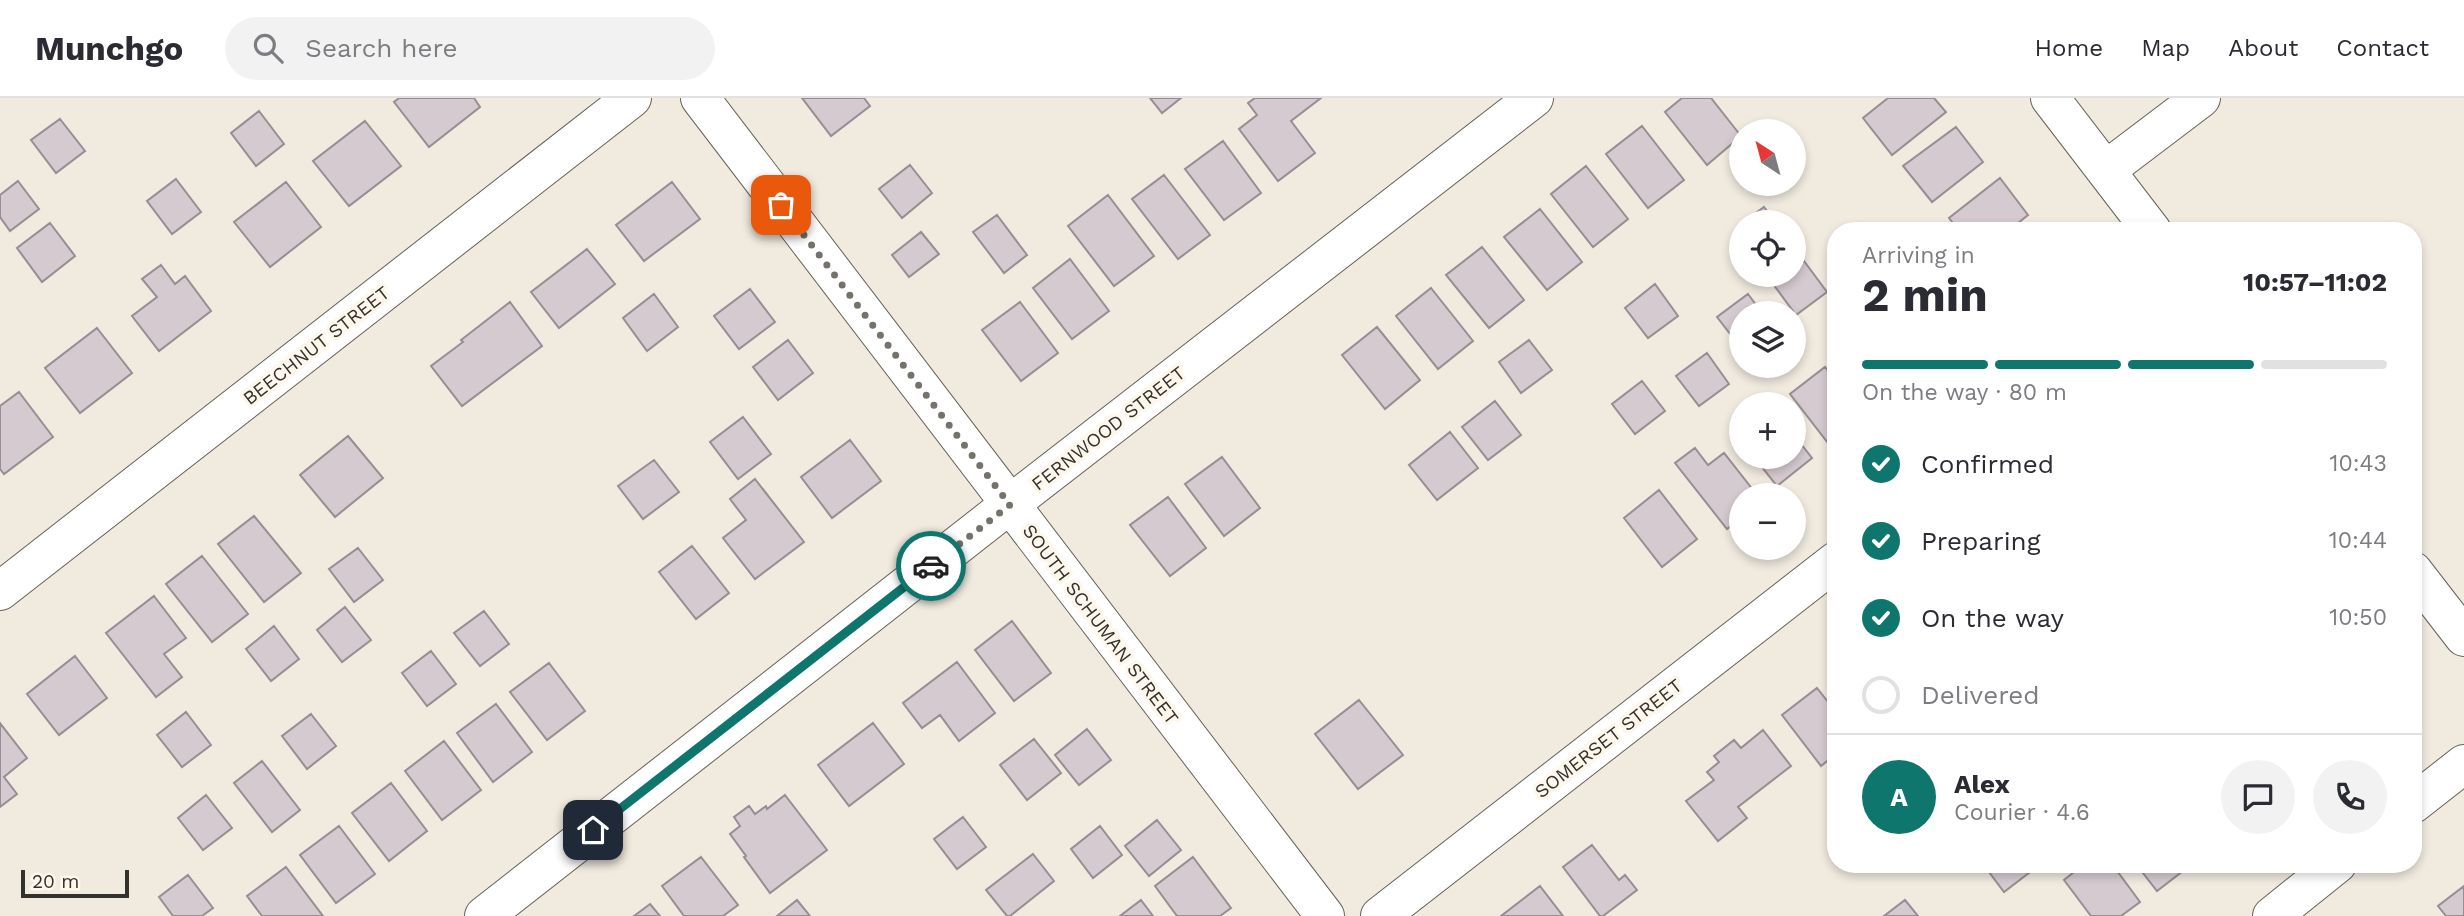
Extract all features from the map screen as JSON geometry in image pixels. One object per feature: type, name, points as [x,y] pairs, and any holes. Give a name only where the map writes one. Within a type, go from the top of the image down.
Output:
[{"type":"street","name":"BEECHNUT STREET","points":[[0,591],[632,98]]},
{"type":"street","name":"SOUTH SCHUMAN STREET","points":[[700,98],[1325,916]]},
{"type":"street","name":"FERNWOOD STREET","points":[[484,916],[1534,98]]},
{"type":"street","points":[[2050,98],[2145,222]]},
{"type":"street","points":[[2106,170],[2201,98]]},
{"type":"street","name":"SOMERSET STREET","points":[[1380,916],[1827,568]]},
{"type":"street","points":[[2422,583],[2464,637]]},
{"type":"street","points":[[2422,797],[2464,764]]},
{"type":"street","points":[[2272,916],[2326,873]]},
{"type":"building","points":[[399,98],[474,98],[480,107],[429,147],[394,102]]},
{"type":"building","points":[[802,98],[864,98],[870,106],[831,136]]},
{"type":"building","points":[[1150,98],[1181,98],[1162,113]]},
{"type":"building","points":[[1255,98],[1321,98],[1291,121],[1315,153],[1278,181],[1239,129],[1257,115],[1248,103]]},
{"type":"building","points":[[1682,98],[1711,98],[1729,121],[1729,146],[1707,165],[1665,112]]},
{"type":"building","points":[[1888,98],[1934,98],[1946,112],[1892,155],[1863,118]]},
{"type":"building","points":[[259,111],[284,144],[256,166],[231,133]]},
{"type":"building","points":[[60,119],[85,151],[56,173],[31,140]]},
{"type":"building","points":[[365,121],[401,166],[349,206],[313,161]]},
{"type":"building","points":[[1642,126],[1684,180],[1648,208],[1606,154]]},
{"type":"building","points":[[1956,127],[1983,162],[1932,202],[1903,166]]},
{"type":"building","points":[[1223,141],[1261,193],[1224,220],[1185,169]]},
{"type":"building","points":[[910,165],[932,193],[902,218],[879,189]]},
{"type":"building","points":[[1586,166],[1628,219],[1593,247],[1551,194]]},
{"type":"building","points":[[1164,175],[1210,235],[1178,259],[1132,199]]},
{"type":"building","points":[[2000,178],[2028,215],[2019,222],[1952,222],[1949,218]]},
{"type":"building","points":[[176,179],[201,212],[172,234],[147,201]]},
{"type":"building","points":[[18,181],[39,209],[10,231],[0,217],[0,195]]},
{"type":"building","points":[[286,182],[321,227],[270,267],[234,222]]},
{"type":"building","points":[[672,182],[700,219],[644,261],[616,225]]},
{"type":"building","points":[[1108,195],[1154,256],[1114,286],[1068,226]]},
{"type":"building","points":[[1540,209],[1582,262],[1547,290],[1504,237]]},
{"type":"building","points":[[997,215],[1027,255],[1004,273],[973,232]]},
{"type":"building","points":[[50,223],[75,256],[42,282],[17,248]]},
{"type":"building","points":[[921,232],[939,254],[909,277],[892,255]]},
{"type":"building","points":[[1482,247],[1524,300],[1489,328],[1446,275]]},
{"type":"building","points":[[587,249],[615,284],[559,328],[531,292]]},
{"type":"building","points":[[1070,259],[1109,311],[1072,339],[1033,288]]},
{"type":"building","points":[[1806,264],[1827,292],[1806,308],[1806,301],[1786,301],[1775,287],[1806,287]]},
{"type":"building","points":[[161,265],[175,284],[185,276],[211,311],[159,351],[132,316],[157,297],[142,279]]},
{"type":"building","points":[[1655,284],[1678,316],[1648,338],[1625,308]]},
{"type":"building","points":[[1431,288],[1473,341],[1438,369],[1396,316]]},
{"type":"building","points":[[750,289],[775,322],[739,349],[714,316]]},
{"type":"building","points":[[654,294],[678,327],[647,351],[623,318]]},
{"type":"building","points":[[1748,294],[1753,301],[1739,301]]},
{"type":"building","points":[[510,302],[542,346],[462,406],[431,366]]},
{"type":"building","points":[[1020,302],[1058,353],[1021,381],[982,330]]},
{"type":"building","points":[[1729,308],[1729,332],[1717,317]]},
{"type":"building","points":[[1377,327],[1420,380],[1385,409],[1342,355]]},
{"type":"building","points":[[97,328],[132,373],[80,413],[45,368]]},
{"type":"building","points":[[788,340],[813,373],[778,400],[753,367]]},
{"type":"building","points":[[1529,340],[1552,370],[1521,393],[1499,362]]},
{"type":"building","points":[[1707,353],[1729,384],[1699,406],[1676,376]]},
{"type":"building","points":[[1825,367],[1827,369],[1827,442],[1806,415],[1806,392],[1793,392]]},
{"type":"building","points":[[1642,381],[1665,411],[1635,434],[1612,404]]},
{"type":"building","points":[[19,392],[53,437],[4,474],[0,469],[0,406]]},
{"type":"building","points":[[1495,401],[1521,435],[1488,460],[1462,427]]},
{"type":"building","points":[[743,417],[771,454],[738,479],[710,442]]},
{"type":"building","points":[[1450,432],[1478,468],[1437,500],[1409,465]]},
{"type":"building","points":[[348,436],[383,478],[335,517],[300,475]]},
{"type":"building","points":[[850,440],[881,481],[832,518],[801,477]]},
{"type":"building","points":[[1695,448],[1708,465],[1724,453],[1729,459],[1729,469],[1737,469],[1748,483],[1729,483],[1729,527],[1727,529],[1675,463]]},
{"type":"building","points":[[1806,450],[1812,458],[1806,463]]},
{"type":"building","points":[[1222,457],[1260,508],[1224,536],[1185,484]]},
{"type":"building","points":[[654,460],[679,492],[643,519],[618,486]]},
{"type":"building","points":[[1764,469],[1798,469],[1781,483],[1775,483]]},
{"type":"building","points":[[755,479],[804,542],[755,579],[723,538],[746,520],[730,499]]},
{"type":"building","points":[[1659,490],[1697,539],[1662,567],[1624,518]]},
{"type":"building","points":[[1168,497],[1206,548],[1170,576],[1130,525]]},
{"type":"building","points":[[254,516],[301,573],[264,602],[218,544]]},
{"type":"building","points":[[692,546],[729,593],[696,619],[659,572]]},
{"type":"building","points":[[358,548],[383,580],[354,602],[329,569]]},
{"type":"building","points":[[202,556],[248,614],[212,642],[166,584]]},
{"type":"building","points":[[154,596],[186,638],[164,654],[182,677],[156,697],[106,633]]},
{"type":"building","points":[[345,607],[371,640],[342,662],[317,630]]},
{"type":"building","points":[[484,611],[509,644],[480,666],[454,633]]},
{"type":"building","points":[[1012,621],[1051,673],[1014,701],[975,650]]},
{"type":"building","points":[[274,626],[299,659],[271,681],[246,649]]},
{"type":"building","points":[[431,651],[456,684],[427,706],[402,673]]},
{"type":"building","points":[[75,656],[107,698],[59,735],[27,694]]},
{"type":"building","points":[[957,662],[995,713],[959,741],[940,715],[922,728],[903,703]]},
{"type":"building","points":[[549,663],[585,711],[547,740],[510,692]]},
{"type":"building","points":[[1817,688],[1827,701],[1827,761],[1821,766],[1782,715]]},
{"type":"building","points":[[1359,700],[1403,755],[1358,789],[1315,734]]},
{"type":"building","points":[[496,704],[532,752],[493,782],[457,733]]},
{"type":"building","points":[[186,712],[211,745],[182,767],[157,735]]},
{"type":"building","points":[[311,714],[336,746],[307,769],[282,736]]},
{"type":"building","points":[[0,723],[27,758],[4,777],[17,794],[0,807]]},
{"type":"building","points":[[873,723],[904,764],[849,806],[818,765]]},
{"type":"building","points":[[1087,729],[1111,760],[1079,785],[1055,755]]},
{"type":"building","points":[[1763,730],[1791,766],[1738,807],[1747,818],[1718,841],[1686,801],[1714,780],[1707,772],[1719,762],[1714,756],[1734,740],[1741,748]]},
{"type":"building","points":[[1034,739],[1061,773],[1027,800],[1000,765]]},
{"type":"building","points":[[444,741],[481,790],[442,820],[405,771]]},
{"type":"building","points":[[262,761],[300,810],[272,832],[234,783]]},
{"type":"building","points":[[391,783],[427,831],[389,861],[352,813]]},
{"type":"building","points":[[206,795],[232,828],[203,850],[178,818]]},
{"type":"building","points":[[785,795],[827,850],[770,893],[730,834],[740,826],[734,817],[749,806],[755,814],[766,806],[767,809]]},
{"type":"building","points":[[963,817],[986,847],[957,869],[934,839]]},
{"type":"building","points":[[1157,820],[1181,850],[1149,876],[1125,846]]},
{"type":"building","points":[[339,826],[375,874],[336,903],[300,855]]},
{"type":"building","points":[[1100,826],[1122,855],[1093,878],[1071,849]]},
{"type":"building","points":[[1592,845],[1619,880],[1625,875],[1637,890],[1603,916],[1600,916],[1563,867]]},
{"type":"building","points":[[1033,854],[1054,881],[1007,916],[986,890]]},
{"type":"building","points":[[701,857],[738,905],[723,916],[684,916],[662,886]]},
{"type":"building","points":[[1193,857],[1231,908],[1220,916],[1177,916],[1155,886]]},
{"type":"building","points":[[286,867],[323,916],[262,916],[247,896]]},
{"type":"building","points":[[1990,873],[2029,873],[2004,892]]},
{"type":"building","points":[[2073,873],[2119,873],[2140,902],[2121,916],[2091,916],[2064,880]]},
{"type":"building","points":[[2143,873],[2180,873],[2157,891]]},
{"type":"building","points":[[188,875],[213,908],[202,916],[173,916],[159,897]]},
{"type":"building","points":[[1540,886],[1563,916],[1501,916]]},
{"type":"building","points":[[2464,886],[2464,916],[2446,916],[2438,906]]},
{"type":"building","points":[[797,900],[810,916],[777,916]]},
{"type":"building","points":[[1141,900],[1153,916],[1120,916]]},
{"type":"building","points":[[1905,900],[1918,916],[1884,916]]},
{"type":"building","points":[[650,904],[660,916],[634,916]]},
{"type":"way so far","points":[[781,205],[1010,505],[931,566]]},
{"type":"route","points":[[593,830],[931,566]]}]
